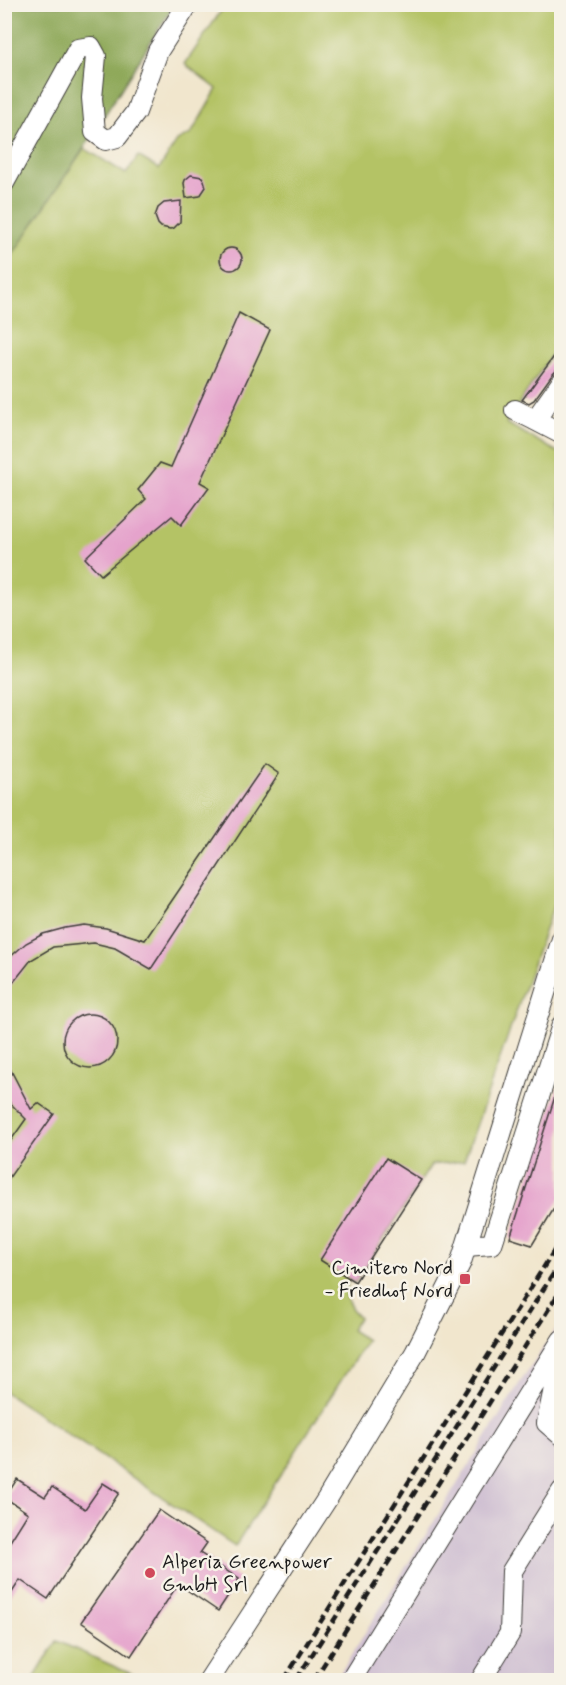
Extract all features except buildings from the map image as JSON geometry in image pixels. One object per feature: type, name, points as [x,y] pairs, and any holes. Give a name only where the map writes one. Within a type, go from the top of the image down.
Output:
[{"type":"street","points":[[4,183],[78,49],[91,47],[96,56],[92,98],[94,132],[106,140],[117,137],[136,112],[158,51],[188,4]]},
{"type":"street","points":[[535,420],[561,382]]},
{"type":"street","points":[[515,410],[561,434]]},
{"type":"street","points":[[209,1680],[327,1499],[415,1353],[461,1262],[561,939]]},
{"type":"street","points":[[466,1246],[492,1244],[561,1025]]},
{"type":"street","points":[[526,1054],[550,1062]]},
{"type":"street","points":[[351,1680],[561,1340]]},
{"type":"street","points":[[561,1348],[548,1423],[561,1436]]},
{"type":"street","points":[[481,1680],[510,1633],[512,1571],[561,1491]]},
{"type":"shaded area","points":[[561,1322],[561,1680],[336,1680],[519,1384]]},
{"type":"green space","points":[[5,5],[174,5],[84,148],[5,266]]},
{"type":"green space","points":[[225,5],[561,5],[561,340],[506,423],[561,454],[561,884],[464,1161],[431,1165],[355,1283],[348,1278],[348,1300],[359,1318],[351,1330],[367,1340],[235,1546],[5,1392],[5,266],[84,148],[126,174],[138,156],[159,169],[177,141],[191,134],[217,89],[185,64]]},
{"type":"green space","points":[[57,1641],[145,1680],[33,1680]]},
{"type":"railway","points":[[284,1680],[562,1238]]},
{"type":"railway","points":[[296,1680],[562,1260]]},
{"type":"railway","points":[[314,1680],[562,1288]]},
{"type":"place","name":"Cimitero Nord - Friedhof Nord","points":[[465,1279]]},
{"type":"place","name":"Alperia Greenpower GmbH Srl","points":[[150,1573]]}]
